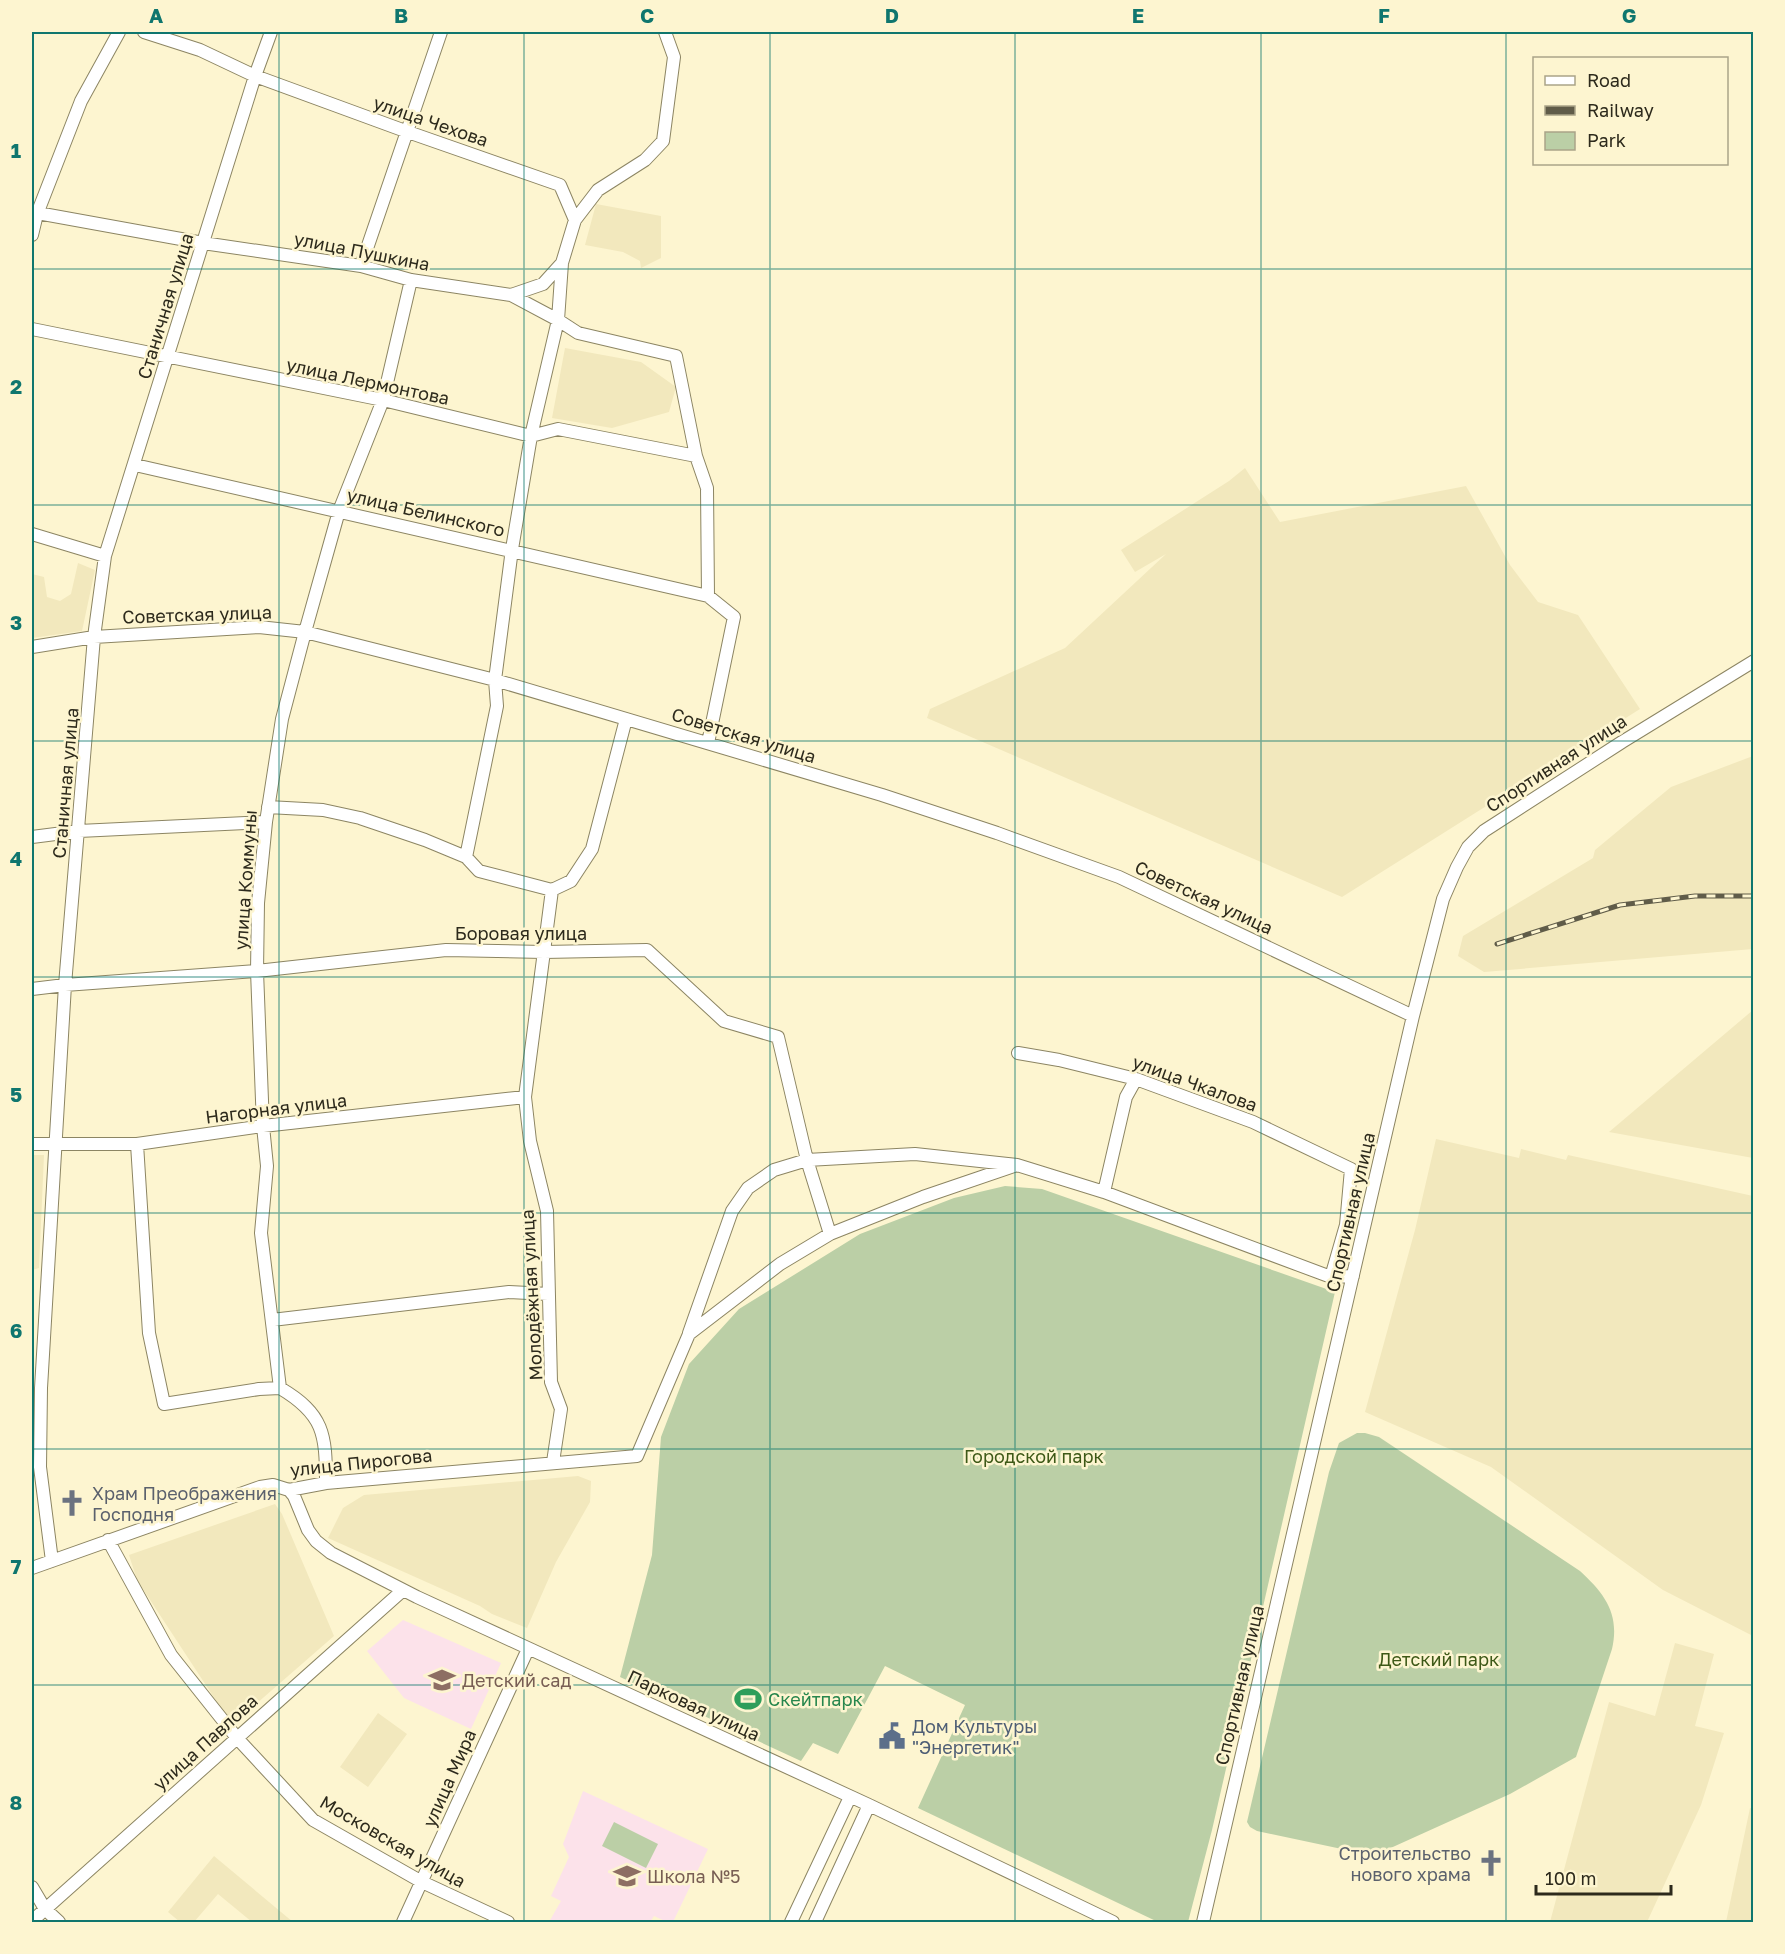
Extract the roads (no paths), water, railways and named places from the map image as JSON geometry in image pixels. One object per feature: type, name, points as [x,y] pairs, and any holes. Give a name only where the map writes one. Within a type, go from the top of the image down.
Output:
[{"type":"street","points":[[32,236],[34,213],[81,101],[119,32]]},
{"type":"street","name":"улица Чехова","points":[[144,32],[200,50],[255,76],[560,185],[575,220]]},
{"type":"street","name":"Станичная улица","points":[[51,1561],[40,1467],[39,1429],[65,985],[94,637],[105,556],[255,76],[271,32]]},
{"type":"street","points":[[361,266],[441,32]]},
{"type":"street","points":[[466,857],[497,706],[495,680],[512,549],[531,436],[558,320],[562,263],[575,220],[598,190],[645,160],[663,141],[674,57],[665,32]]},
{"type":"street","name":"улица Пушкина","points":[[34,213],[203,243],[361,266],[411,280],[511,295],[579,333],[675,356],[696,456]]},
{"type":"street","points":[[511,295],[543,284],[562,263]]},
{"type":"street","name":"улица Коммуны","points":[[280,1388],[261,1233],[267,1166],[263,1126],[257,971],[258,903],[266,822],[282,719],[305,632],[339,511],[383,400],[411,280]]},
{"type":"street","name":"улица Лермонтова","points":[[32,329],[383,400],[531,436],[558,429],[696,456]]},
{"type":"street","points":[[696,456],[707,488],[708,596],[734,617],[708,743]]},
{"type":"street","name":"улица Белинского","points":[[135,465],[512,549],[708,596]]},
{"type":"street","points":[[32,534],[105,556]]},
{"type":"street","name":"Советская улица","points":[[32,647],[94,637],[259,627],[305,632],[495,680],[882,795],[1119,876],[1413,1016]]},
{"type":"street","name":"Спортивная улица","points":[[1203,1923],[1413,1016],[1443,899],[1468,847],[1485,831],[1754,661]]},
{"type":"street","points":[[268,807],[323,810],[360,818],[466,857],[479,870],[552,890],[571,881],[592,849],[626,718]]},
{"type":"street","points":[[32,837],[79,831],[266,822]]},
{"type":"street","name":"Молодёжная улица","points":[[552,890],[525,1097],[530,1141],[547,1211],[551,1382],[561,1409],[553,1462]]},
{"type":"street","name":"Боровая улица","points":[[32,989],[257,971],[446,950],[544,952],[647,950],[724,1022],[778,1037],[807,1160],[830,1234]]},
{"type":"street","name":"улица Чкалова","points":[[1018,1053],[1059,1060],[1136,1079],[1254,1122],[1351,1169],[1346,1225],[1331,1277]]},
{"type":"street","points":[[1104,1192],[1126,1097],[1136,1079]]},
{"type":"street","name":"Нагорная улица","points":[[32,1144],[137,1144],[263,1126],[525,1097]]},
{"type":"street","points":[[137,1144],[149,1333],[164,1404],[259,1389],[280,1388],[306,1405],[314,1415],[321,1431],[326,1456],[326,1483]]},
{"type":"street","points":[[689,1334],[732,1211],[748,1188],[774,1170],[807,1160],[915,1154],[1017,1166],[1104,1192],[1331,1277],[1353,1276]]},
{"type":"street","points":[[689,1334],[780,1264],[830,1234],[923,1197],[1017,1166]]},
{"type":"street","points":[[272,1320],[508,1292],[548,1294]]},
{"type":"street","name":"улица Пирогова","points":[[32,1568],[260,1487],[273,1485],[289,1490],[326,1483],[637,1456],[689,1334]]},
{"type":"street","name":"Парковая улица","points":[[289,1490],[294,1496],[308,1530],[324,1549],[402,1590],[869,1805],[1113,1923]]},
{"type":"street","name":"Московская улица","points":[[108,1540],[171,1655],[237,1738],[313,1820],[422,1882],[508,1923]]},
{"type":"street","name":"улица Павлова","points":[[32,1921],[402,1590]]},
{"type":"street","name":"улица Мира","points":[[403,1923],[528,1649]]},
{"type":"street","points":[[791,1923],[850,1797]]},
{"type":"street","points":[[815,1923],[869,1805]]},
{"type":"street","points":[[32,1887],[45,1909],[59,1923]]},
{"type":"railway","points":[[1497,944],[1620,905],[1695,896],[1754,896]]},
{"type":"place","name":"Храм Преображения Господня","points":[[72,1503]]},
{"type":"place","name":"Детский сад","points":[[442,1680]]},
{"type":"place","name":"Скейтпарк","points":[[748,1699]]},
{"type":"place","name":"Дом Культуры \"Энергетик\"","points":[[892,1736]]},
{"type":"place","name":"Строительство нового храма","points":[[1491,1863]]},
{"type":"place","name":"Школа №5","points":[[627,1876]]},
{"type":"park label","name":"Городской парк","points":[[1034,1456]]},
{"type":"park label","name":"Детский парк","points":[[1439,1659]]}]
